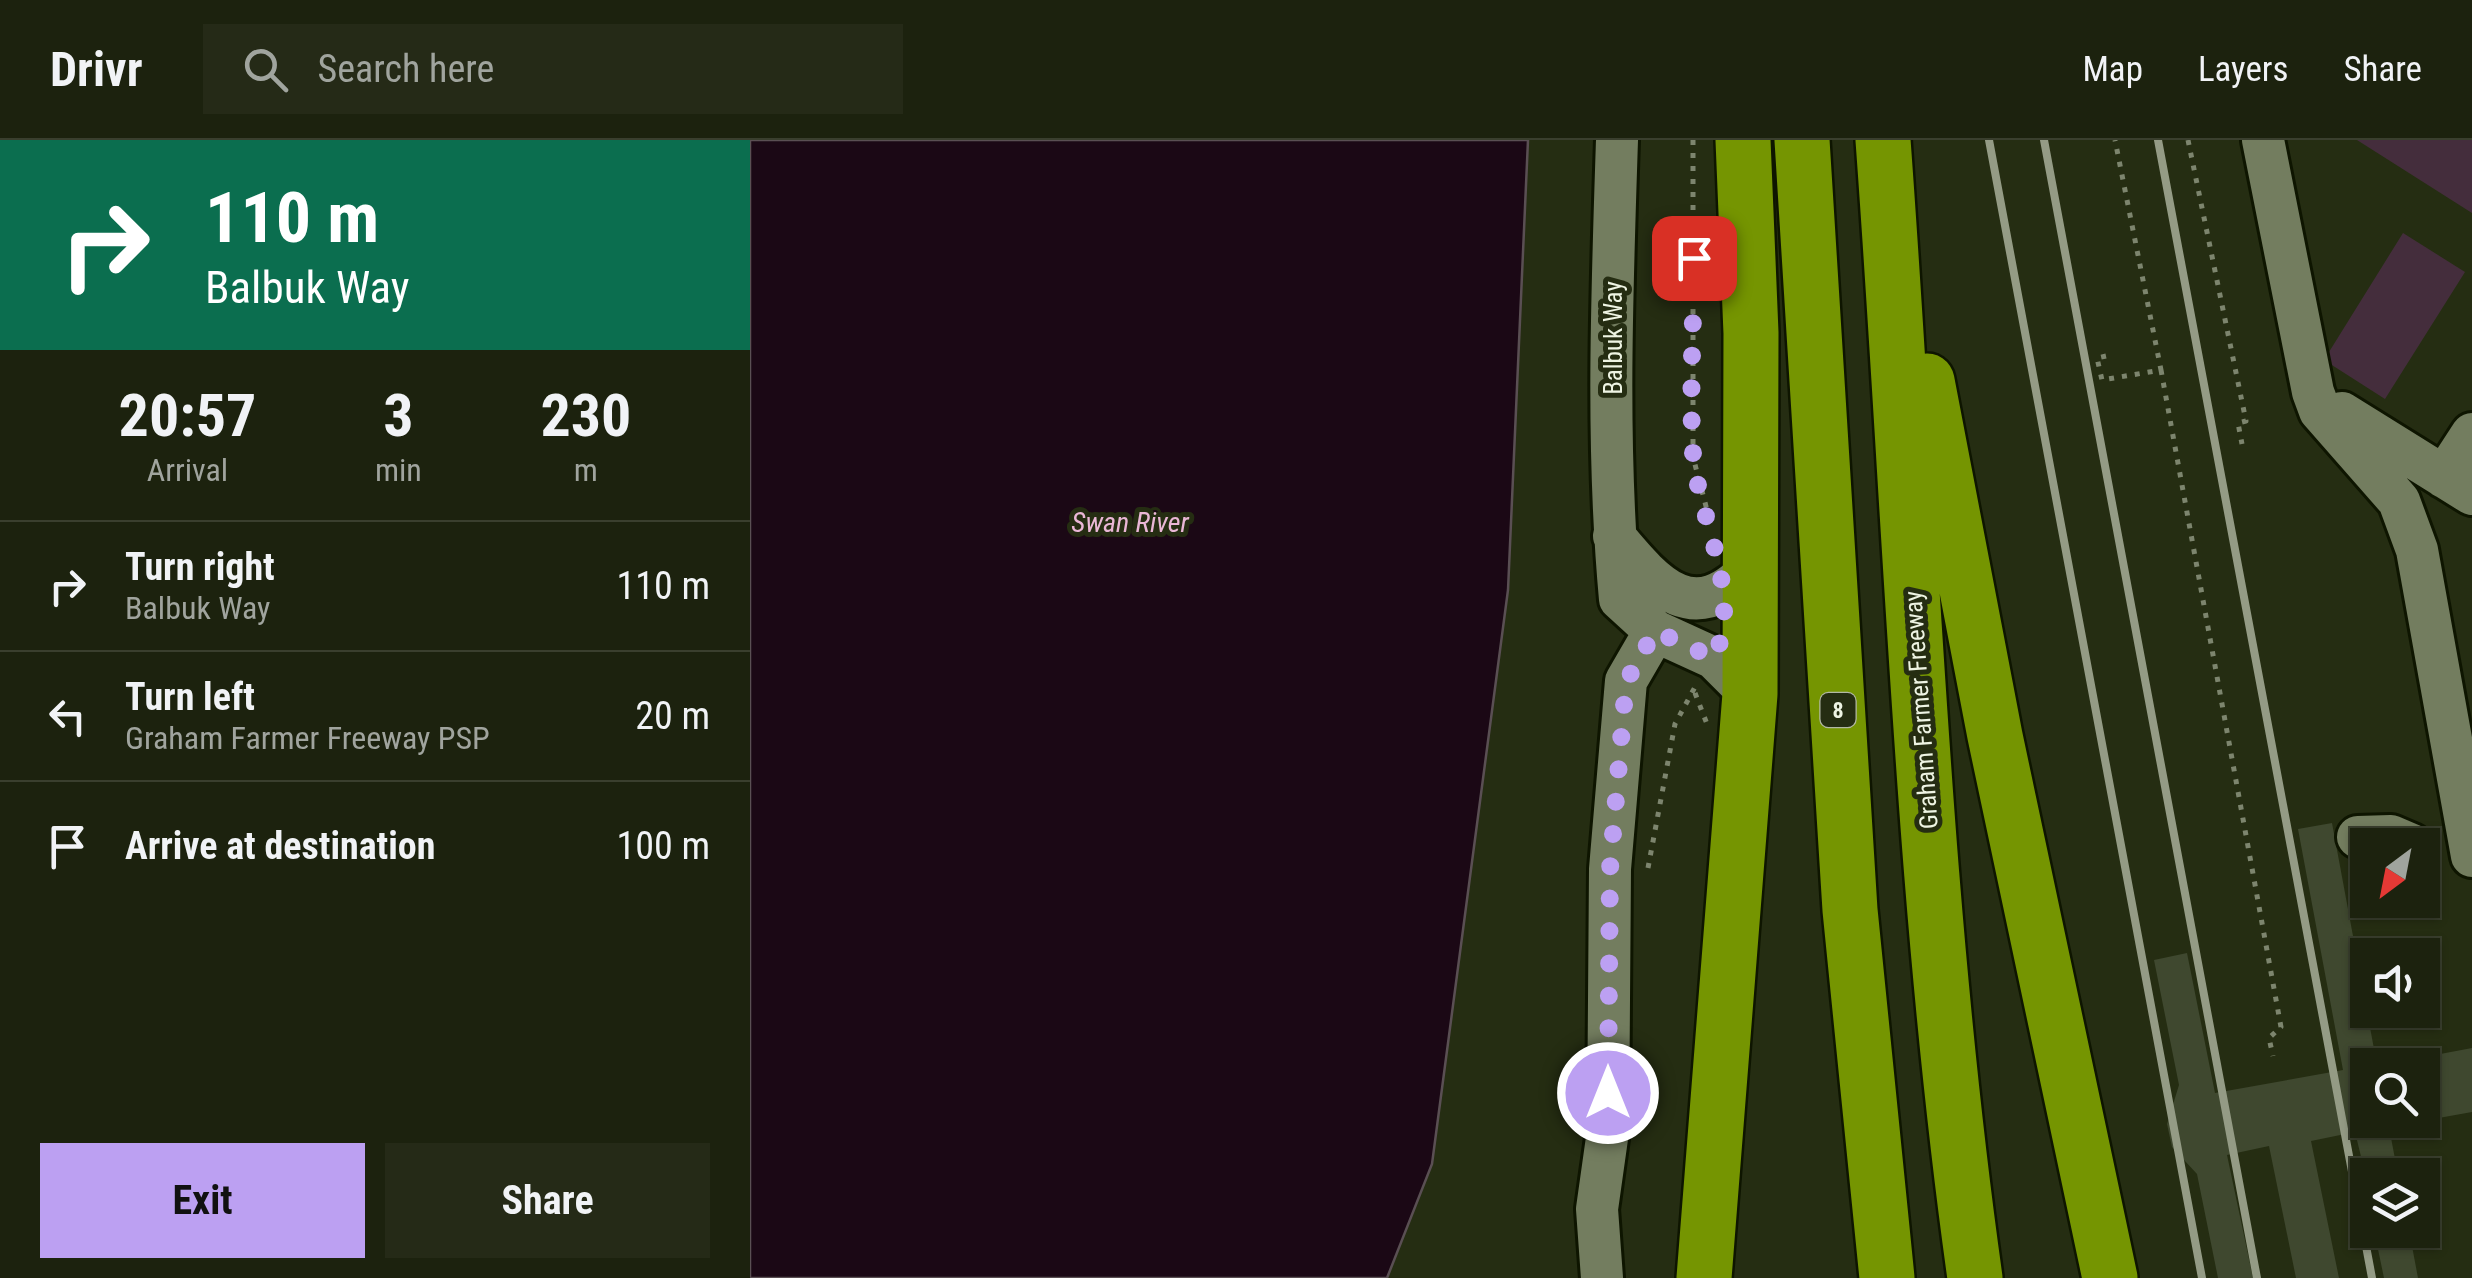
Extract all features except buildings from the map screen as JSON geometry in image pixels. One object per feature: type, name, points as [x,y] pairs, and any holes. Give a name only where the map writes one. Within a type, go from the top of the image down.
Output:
[{"type":"highway","points":[[1704,1278],[1720,680],[1753,566],[1751,333],[1743,140]]},
{"type":"highway","name":"8","points":[[1802,140],[1850,910],[1887,1278]]},
{"type":"highway","points":[[1885,166],[2110,1278]]},
{"type":"highway","name":"Graham Farmer Freeway","points":[[1885,166],[1925,781],[1955,1138],[1975,1278]]},
{"type":"street","name":"Balbuk Way","points":[[1616,140],[1612,302],[1614,536],[1620,600],[1720,680]]},
{"type":"street","points":[[2263,140],[2320,411],[2398,502],[2417,550],[2472,856]]},
{"type":"street","points":[[2273,140],[2325,398],[2350,420],[2458,485],[2472,434]]},
{"type":"street","points":[[1614,536],[1646,574],[1670,594],[1689,599],[1721,593],[1753,566]]},
{"type":"street","points":[[1602,1278],[1597,1209],[1608,1131],[1611,850],[1626,682],[1655,631]]},
{"type":"street","points":[[2440,858],[2472,872]]},
{"type":"path","points":[[1693,140],[1693,457],[1708,514]]},
{"type":"path","points":[[2115,140],[2281,1027],[2269,1038],[2273,1056]]},
{"type":"path","points":[[2188,140],[2246,421],[2238,423],[2242,444]]},
{"type":"path","points":[[2106,356],[2098,358],[2102,380],[2161,370]]},
{"type":"shaded area","points":[[2357,140],[2472,140],[2472,213]]},
{"type":"shaded area","points":[[2403,233],[2465,272],[2385,399],[2324,360]]},
{"type":"water","name":"Swan River","points":[[750,140],[1528,140],[1508,590],[1432,1164],[1387,1278],[750,1278]]},
{"type":"railway","points":[[1989,140],[2202,1278]]},
{"type":"railway","points":[[2044,140],[2257,1278]]},
{"type":"railway","points":[[2158,140],[2372,1278]]},
{"type":"route","points":[[1608,1093],[1610,869],[1626,682],[1655,631],[1714,658],[1723,639],[1724,612],[1712,533],[1693,457],[1694,258]]}]
